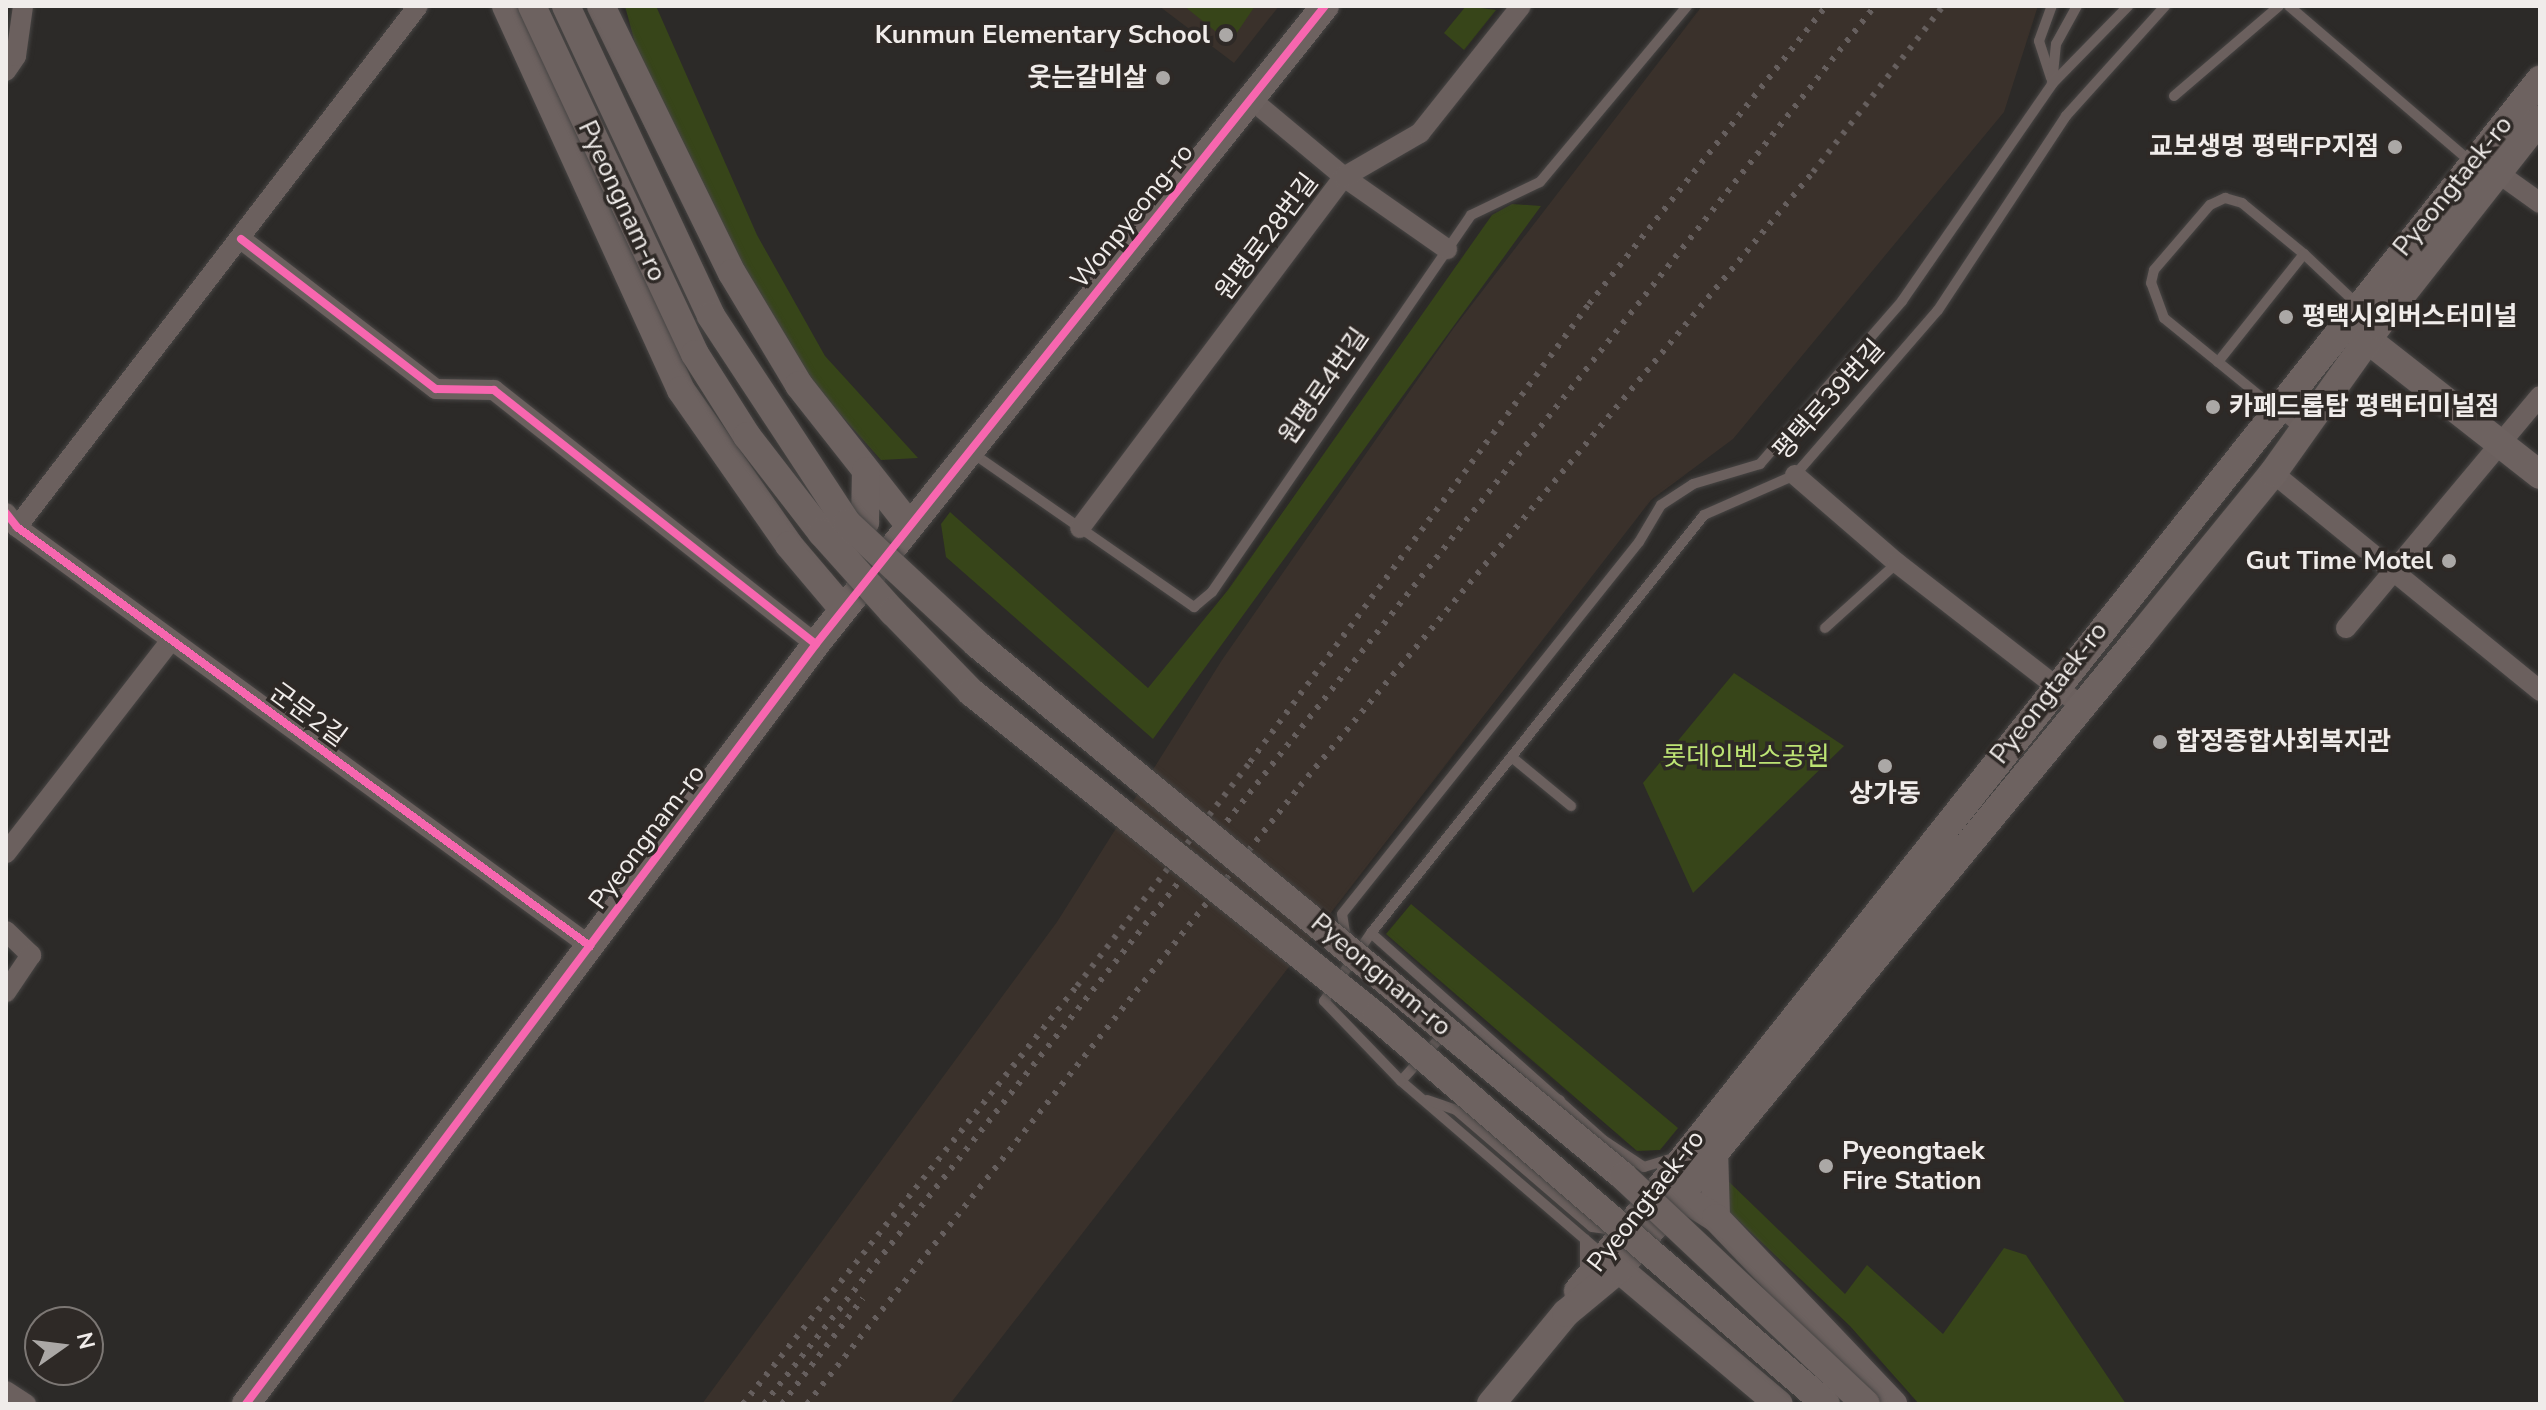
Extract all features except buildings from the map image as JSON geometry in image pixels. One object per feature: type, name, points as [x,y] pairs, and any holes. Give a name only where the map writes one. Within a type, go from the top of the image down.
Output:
[{"type":"main road","points":[[506,6],[681,390],[789,545],[843,609]]},
{"type":"main road","name":"Pyeongnam-ro","points":[[532,6],[695,354],[747,436],[812,521],[893,612],[971,692],[1376,1016],[1826,1404]]},
{"type":"main road","name":"Pyeongnam-ro","points":[[566,6],[711,316],[847,523],[977,644],[1623,1176],[1866,1404]]},
{"type":"main road","points":[[601,6],[732,273],[799,385],[910,526]]},
{"type":"main road","name":"Wonpyeong-ro","points":[[969,451],[1325,6]]},
{"type":"main road","name":"Pyeongtaek-ro","points":[[1602,1254],[1659,1205],[1714,1149],[2140,636],[2258,461],[2275,410],[2471,162],[2540,80]]},
{"type":"main road","name":"Pyeongtaek-ro","points":[[1566,1313],[1602,1254],[1622,1231],[1659,1205],[1681,1155],[2113,612],[2258,461],[2304,432],[2373,333],[2540,119]]},
{"type":"main road","points":[[2357,304],[2373,333],[2505,437],[2540,475]]},
{"type":"main road","points":[[2505,437],[2540,456]]},
{"type":"main road","name":"Pyeongnam-ro","points":[[246,1404],[816,644],[969,451]]},
{"type":"main road","points":[[789,545],[821,559],[849,545],[865,522],[866,471]]},
{"type":"main road","points":[[1714,1149],[1716,1218]]},
{"type":"main road","points":[[1659,1205],[1690,1202],[1716,1218],[1893,1404]]},
{"type":"main road","points":[[1491,1404],[1566,1313],[1602,1254],[1779,1404]]},
{"type":"street","points":[[9,58],[23,6]]},
{"type":"street","name":"군문2길","points":[[418,6],[241,239],[11,520],[590,946]]},
{"type":"street","name":"원평로28번길","points":[[1080,528],[1344,177],[1420,133],[1521,6]]},
{"type":"street","points":[[1252,100],[1344,177],[1447,249]]},
{"type":"street","points":[[2498,173],[2540,203]]},
{"type":"street","points":[[241,239],[436,389],[494,390],[816,644]]},
{"type":"street","points":[[2346,628],[2540,396]]},
{"type":"street","points":[[2258,461],[2391,573],[2540,691]]},
{"type":"street","points":[[1795,475],[1897,563],[2080,705]]},
{"type":"street","points":[[2113,612],[2140,636]]},
{"type":"street","points":[[6,853],[171,640]]},
{"type":"street","points":[[6,931],[31,955],[6,992]]},
{"type":"street","points":[[6,1391],[26,1404]]},
{"type":"lane","name":"원평로4번길","points":[[969,451],[1194,607],[1212,592],[1471,215],[1540,182],[1687,6]]},
{"type":"lane","points":[[2052,6],[2039,41],[2052,84]]},
{"type":"lane","points":[[2052,84],[2056,44],[2077,6]]},
{"type":"lane","points":[[1560,1100],[1510,1077],[1342,936],[1342,914],[1639,542],[1661,505],[1693,484],[1760,464],[1902,301],[2052,84],[2128,6]]},
{"type":"lane","name":"평택로39번길","points":[[1401,1081],[1324,1001],[1371,933],[1514,759],[1704,515],[1795,475],[1938,310],[2066,116],[2165,6]]},
{"type":"lane","points":[[2174,96],[2279,6]]},
{"type":"lane","points":[[2289,6],[2471,162]]},
{"type":"lane","points":[[2304,432],[2164,318],[2151,283],[2154,270],[2210,205],[2225,198],[2242,203],[2304,254],[2357,304]]},
{"type":"lane","points":[[2218,362],[2304,254]]},
{"type":"lane","points":[[1825,628],[1897,563]]},
{"type":"lane","points":[[1514,759],[1571,806]]},
{"type":"lane","points":[[1371,933],[1603,1140],[1644,1167],[1681,1155]]},
{"type":"lane","points":[[1450,1026],[1401,1081],[1602,1254]]},
{"type":"lane","points":[[1421,1098],[1456,1110],[1592,1227],[1622,1231]]},
{"type":"shaded area","name":"Kunmun Elementary School","points":[[1159,6],[1279,6],[1234,63]]},
{"type":"shaded area","points":[[1702,6],[2038,6],[2004,112],[1733,439],[1651,500],[950,1404],[702,1404],[1057,922],[1222,660],[1453,329]]},
{"type":"green space","points":[[625,6],[656,6],[757,235],[825,356],[918,458],[881,460],[816,387],[738,270],[643,73]]},
{"type":"green space","points":[[1184,6],[1255,6],[1230,43]]},
{"type":"green space","points":[[1466,6],[1496,10],[1464,50],[1444,33]]},
{"type":"green space","points":[[1512,204],[1541,206],[1153,739],[946,557],[941,524],[950,512],[1148,688],[1228,590],[1492,215]]},
{"type":"green space","name":"롯데인벤스공원","points":[[1734,673],[1844,746],[1693,893],[1643,783]]},
{"type":"green space","points":[[1411,904],[1678,1128],[1660,1150],[1637,1151],[1386,934]]},
{"type":"green space","points":[[1725,1178],[1845,1294],[1867,1265],[1943,1334],[2004,1248],[2026,1255],[2126,1404],[1919,1404],[1850,1326],[1721,1204]]},
{"type":"railway","points":[[743,1404],[1077,986],[1250,762],[1589,304],[1826,6]]},
{"type":"railway","points":[[764,1404],[1875,6]]},
{"type":"railway","points":[[807,1404],[1300,786],[1813,172],[1943,6]]},
{"type":"railway","points":[[782,1404],[863,1298]]},
{"type":"cycle path","points":[[246,1404],[816,644],[1325,6]]},
{"type":"cycle path","points":[[241,239],[436,389],[494,390],[816,644]]},
{"type":"cycle path","points":[[6,513],[17,527],[590,946]]},
{"type":"place","name":"Kunmun Elementary School","points":[[1226,35]]},
{"type":"place","name":"웃는갈비살","points":[[1163,78]]},
{"type":"place","name":"교보생명 평택FP지점","points":[[2395,147]]},
{"type":"place","name":"평택시외버스터미널","points":[[2286,317]]},
{"type":"place","name":"카페드롭탑 평택터미널점","points":[[2213,407]]},
{"type":"place","name":"Gut Time Motel","points":[[2449,561]]},
{"type":"place","name":"합정종합사회복지관","points":[[2160,742]]},
{"type":"place","name":"상가동","points":[[1885,766]]},
{"type":"place","name":"Pyeongtaek Fire Station","points":[[1826,1166]]}]
